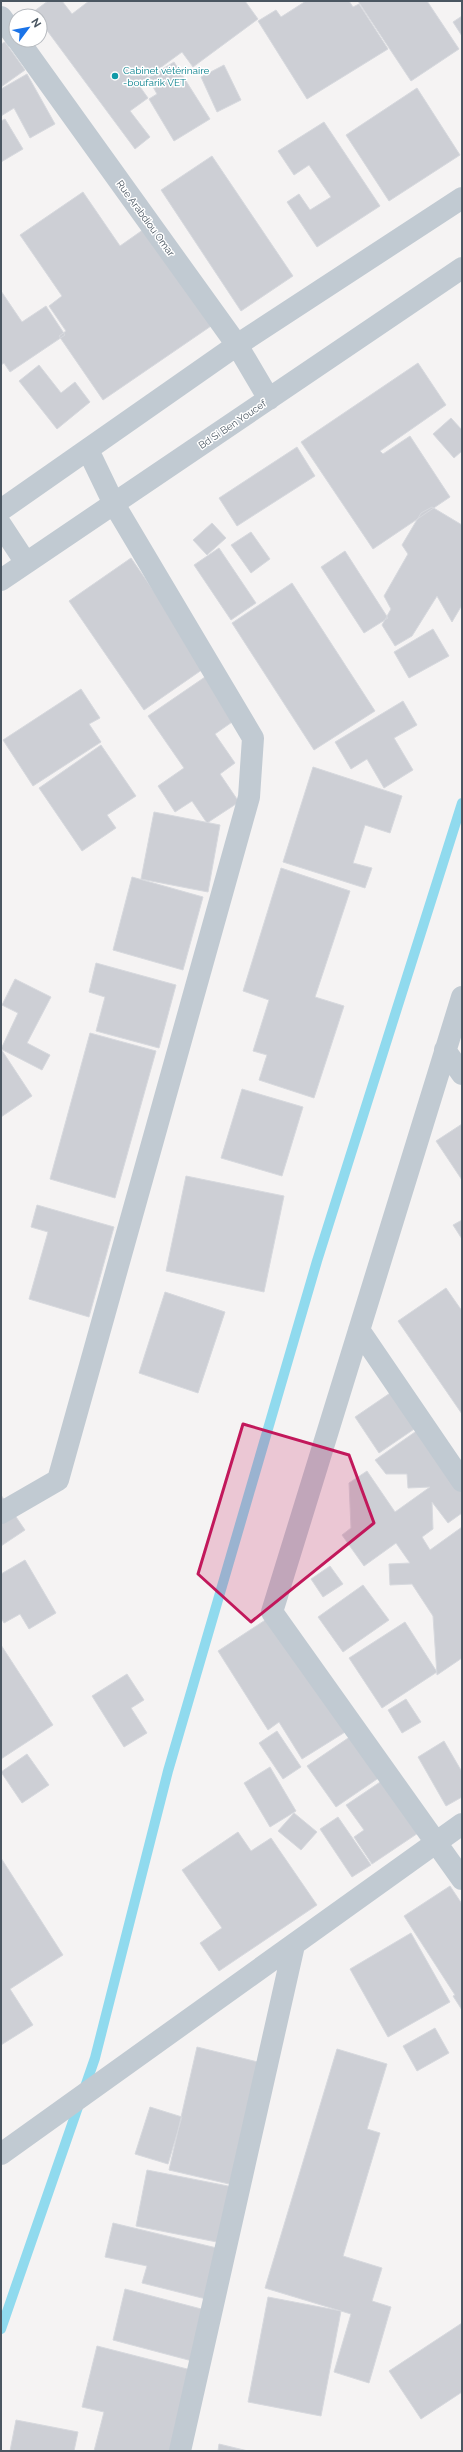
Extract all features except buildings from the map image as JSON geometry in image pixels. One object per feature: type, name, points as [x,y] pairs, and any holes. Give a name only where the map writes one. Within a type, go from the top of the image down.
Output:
[{"type":"street","name":"Rue Arabdiou Omar","points":[[1,17],[8,27]]},
{"type":"street","name":"Rue Arabdiou Omar","points":[[23,48],[237,345],[269,399]]},
{"type":"street","points":[[1,510],[237,345],[462,198]]},
{"type":"street","name":"Bd Si Ben Youcef","points":[[1,580],[462,268]]},
{"type":"street","points":[[1,1512],[58,1480],[249,797],[253,738],[114,504],[88,450]]},
{"type":"street","points":[[1,525],[26,563]]},
{"type":"street","points":[[462,997],[272,1612],[462,1879]]},
{"type":"street","points":[[446,1050],[462,1074]]},
{"type":"street","points":[[359,1330],[462,1481]]},
{"type":"street","points":[[3,2153],[462,1824]]},
{"type":"street","points":[[180,2451],[294,1945]]},
{"type":"highlighted area","points":[[243,1424],[349,1455],[374,1523],[251,1622],[198,1574]]},
{"type":"waterway","points":[[1,2329],[95,2058],[168,1771],[317,1261],[462,803]]},
{"type":"place","name":"Cabinet vétérinaire -boufarik VET","points":[[115,76]]}]
